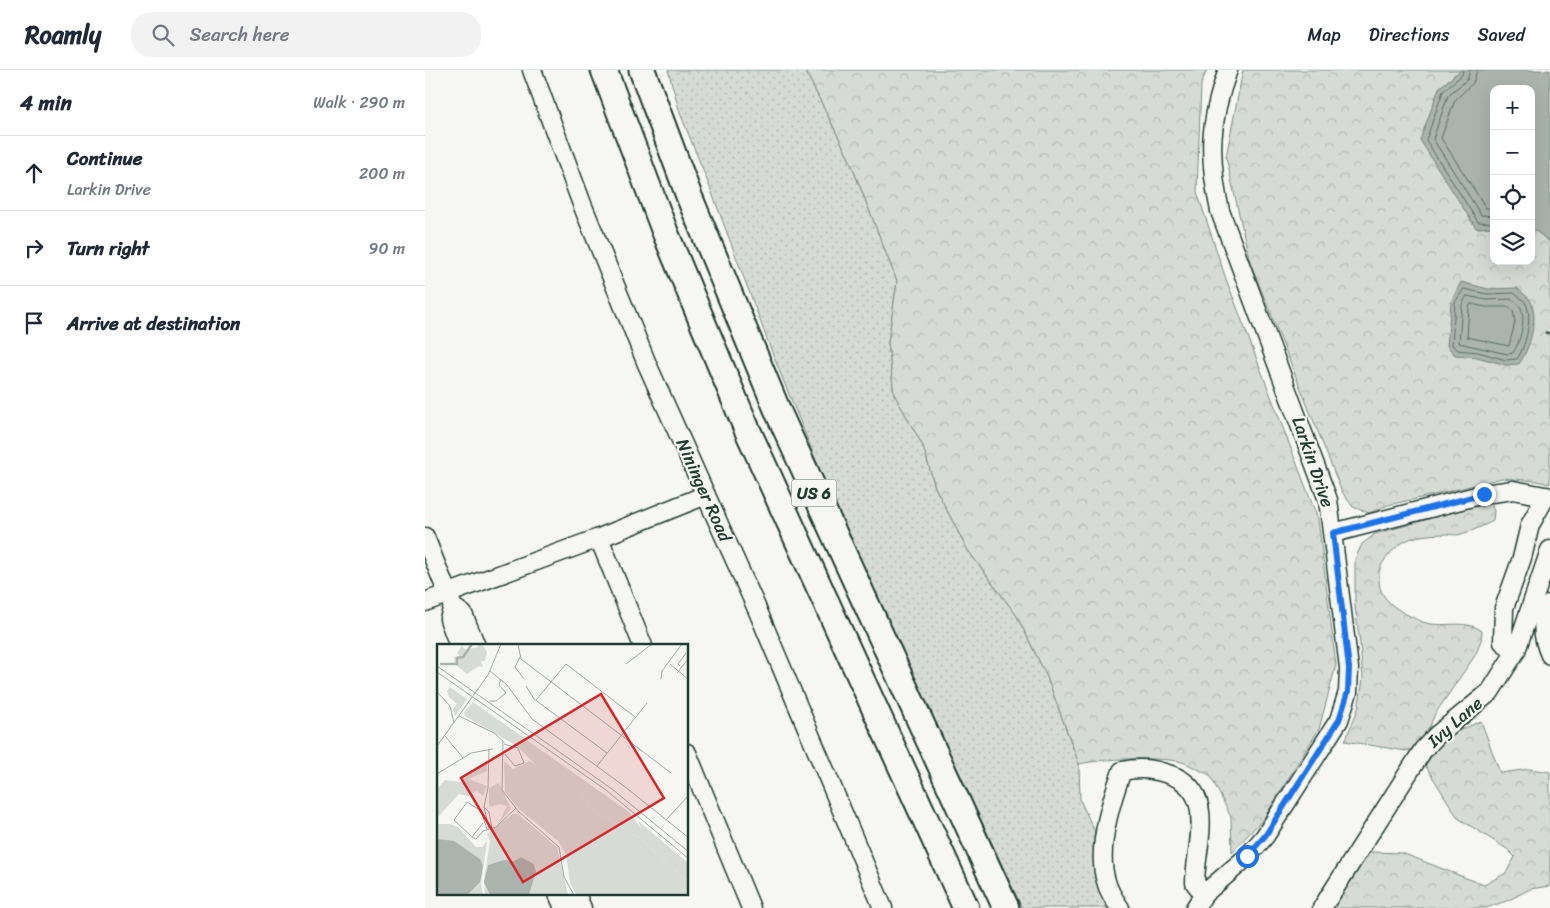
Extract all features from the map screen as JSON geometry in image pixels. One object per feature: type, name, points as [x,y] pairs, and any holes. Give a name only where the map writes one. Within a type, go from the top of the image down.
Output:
[{"type":"highway","name":"US 6","points":[[604,70],[665,232],[745,426],[966,908]]},
{"type":"highway","name":"US 6","points":[[642,70],[723,281],[779,414],[1006,908]]},
{"type":"street","name":"Nininger Road","points":[[532,70],[626,314],[757,609],[883,908]]},
{"type":"street","name":"Larkin Drive","points":[[1200,901],[1265,836],[1339,720],[1348,692],[1349,668],[1328,500],[1224,220],[1216,193],[1211,152],[1213,124],[1220,92],[1228,70]]},
{"type":"street","points":[[1333,533],[1484,494],[1513,490],[1548,497],[1530,524],[1522,558],[1505,608],[1503,642],[1516,651]]},
{"type":"street","points":[[425,602],[450,600],[706,494]]},
{"type":"street","points":[[425,537],[450,600],[463,614],[475,644]]},
{"type":"street","points":[[599,538],[642,644]]},
{"type":"street","name":"Ivy Lane","points":[[1322,908],[1423,750],[1490,692],[1516,651],[1550,550]]},
{"type":"street","points":[[450,600],[449,619],[458,644]]},
{"type":"street","points":[[1550,604],[1544,622],[1544,641],[1550,655]]},
{"type":"street","points":[[689,758],[751,908]]},
{"type":"street","points":[[1120,908],[1106,881],[1102,848],[1114,793],[1122,771],[1136,768],[1157,770],[1177,777],[1188,784],[1196,797],[1201,810],[1201,831],[1195,868],[1195,883],[1200,901]]},
{"type":"street","points":[[559,896],[564,908]]},
{"type":"street","points":[[577,896],[582,908]]},
{"type":"path","points":[[1545,332],[1550,334]]},
{"type":"green space","points":[[668,70],[805,70],[848,156],[897,281],[888,343],[894,394],[923,446],[935,487],[967,549],[1017,616],[1047,677],[1079,764],[1080,800],[1095,832],[1094,860],[1111,908],[1022,908],[831,497],[773,355],[680,113]]},
{"type":"green space","points":[[805,70],[1207,70],[1201,84],[1197,192],[1226,279],[1318,519],[1336,665],[1319,729],[1264,818],[1232,852],[1231,817],[1210,775],[1182,762],[1167,760],[1115,759],[1079,764],[1047,677],[1017,616],[967,549],[935,487],[923,446],[894,394],[888,343],[897,281],[848,156]]},
{"type":"green space","points":[[1243,70],[1461,70],[1439,88],[1476,228],[1490,227],[1490,265],[1535,265],[1535,230],[1550,242],[1550,484],[1502,478],[1388,505],[1369,513],[1353,507],[1342,492],[1250,262],[1226,157]]},
{"type":"green space","points":[[1491,504],[1494,511],[1493,521],[1459,535],[1429,535],[1407,540],[1388,556],[1382,564],[1379,573],[1380,588],[1383,595],[1401,611],[1430,624],[1468,625],[1482,631],[1476,654],[1435,714],[1416,748],[1406,751],[1345,741],[1358,709],[1363,679],[1355,607],[1355,559],[1362,544],[1375,534],[1475,506]]},
{"type":"green space","points":[[1481,721],[1500,773],[1530,769],[1550,772],[1550,886],[1530,889],[1509,900],[1486,908],[1332,908],[1353,869],[1371,852],[1402,853],[1484,885],[1506,873],[1515,857],[1507,849],[1458,818],[1425,765],[1445,737]]},
{"type":"water","points":[[1461,70],[1550,70],[1550,242],[1535,230],[1535,85],[1490,85],[1490,227],[1476,228],[1420,140],[1439,88]]},
{"type":"water","points":[[1461,282],[1488,289],[1517,288],[1530,300],[1534,317],[1532,334],[1519,364],[1506,365],[1477,357],[1455,355],[1447,346],[1451,302]]},
{"type":"route","points":[[1247,856],[1265,836],[1339,720],[1348,692],[1349,668],[1333,533],[1484,494]]}]
